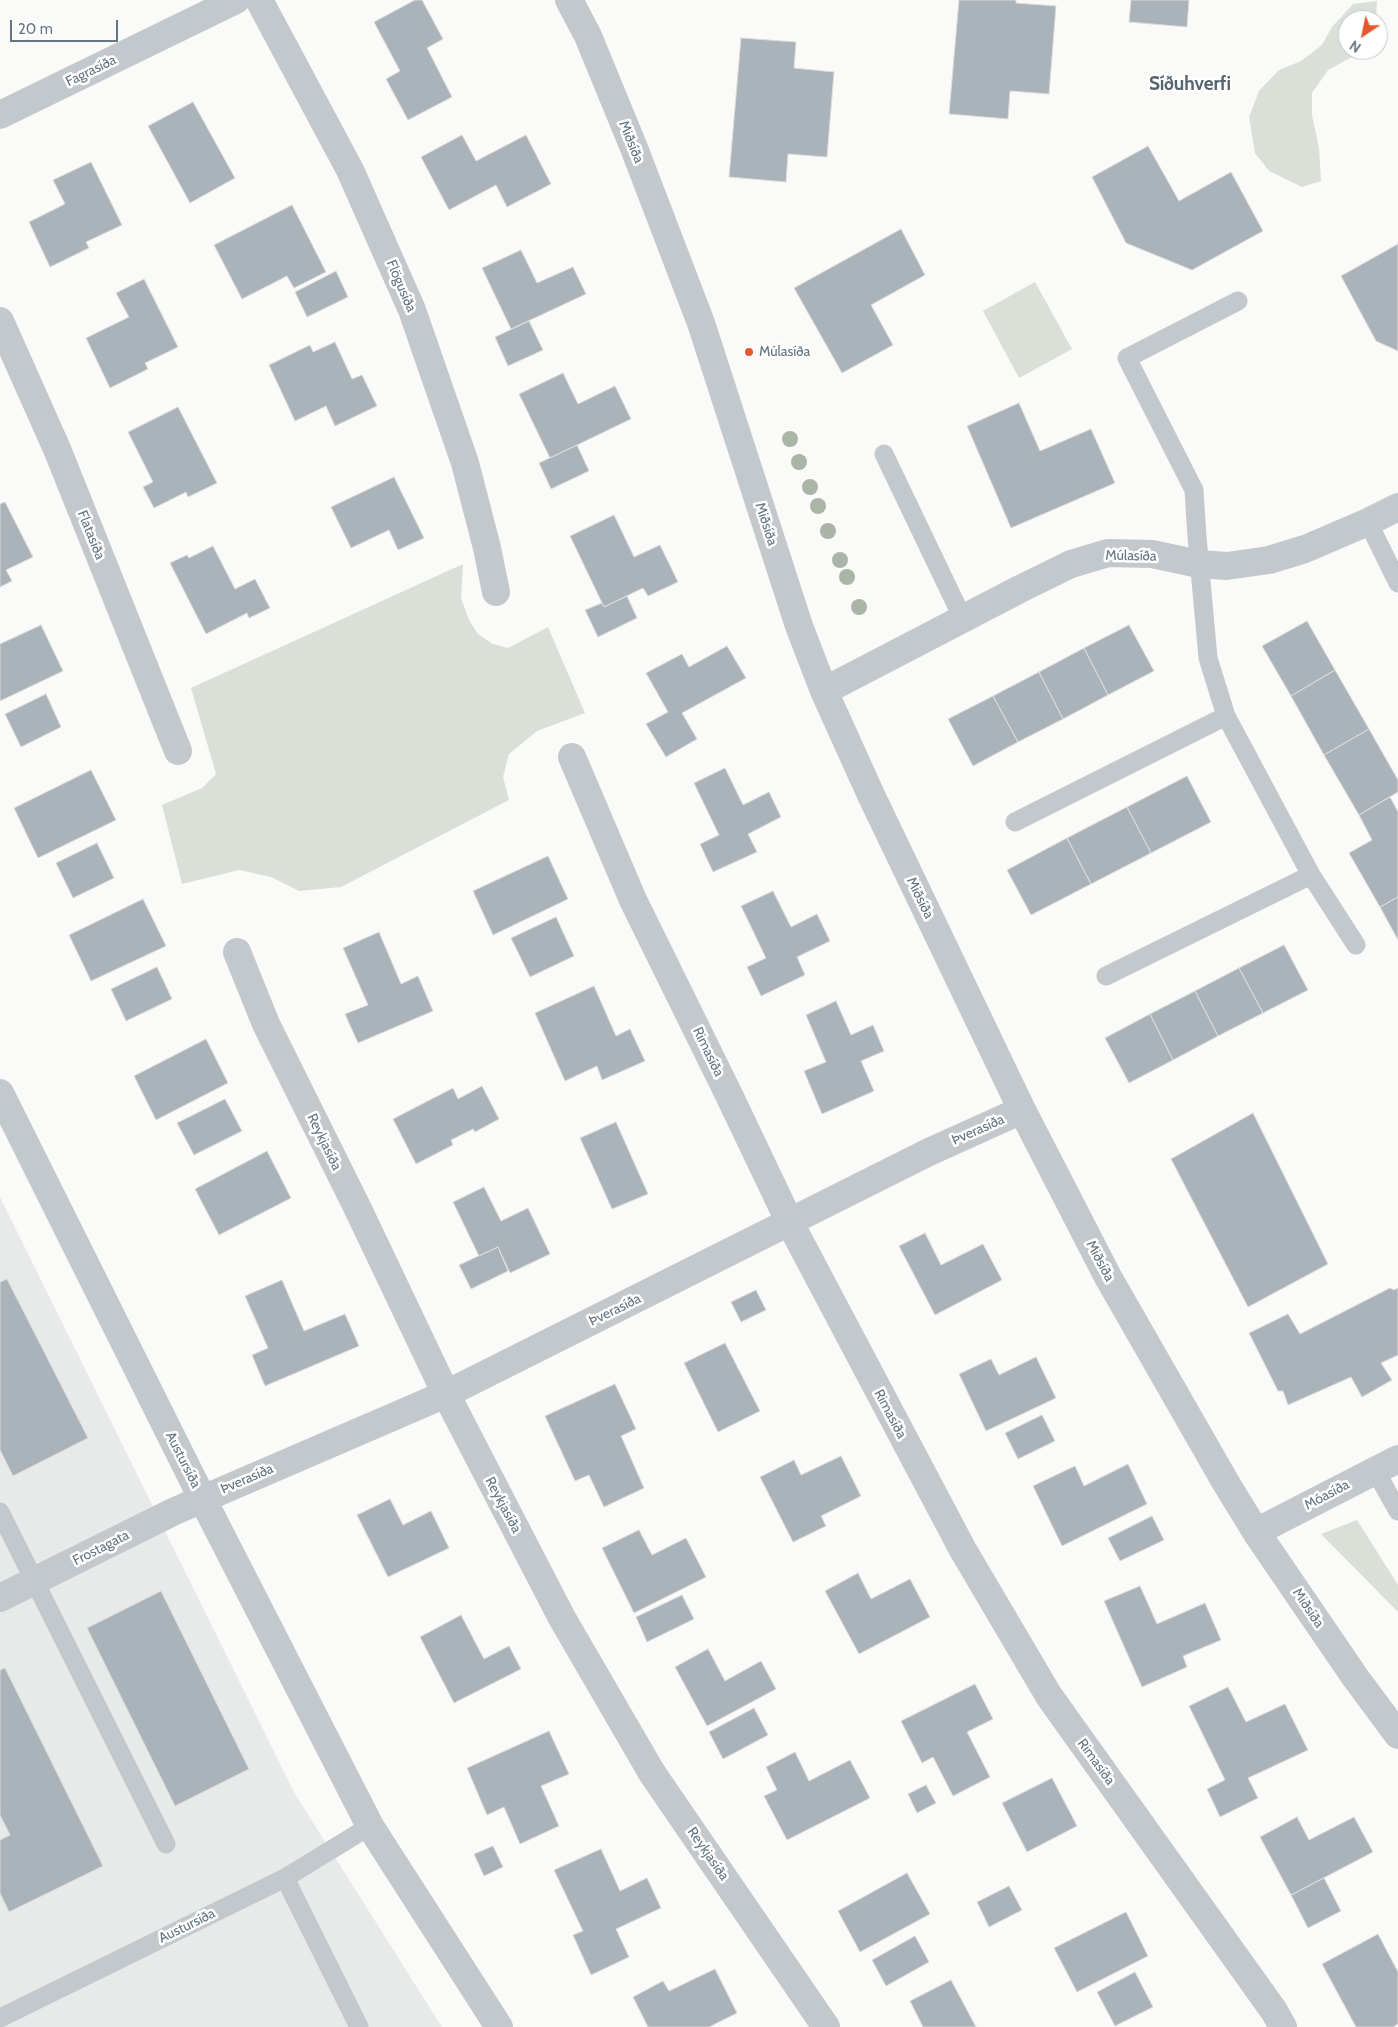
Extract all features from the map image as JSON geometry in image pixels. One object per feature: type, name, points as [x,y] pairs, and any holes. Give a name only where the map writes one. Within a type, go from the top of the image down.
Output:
[{"type":"street","name":"Fagrasíða","points":[[0,115],[236,0]]},
{"type":"street","name":"Flögusíða","points":[[259,0],[350,170],[412,310],[465,463],[487,548],[496,592]]},
{"type":"street","name":"Miðsíða","points":[[569,0],[588,36],[634,148],[700,323],[799,626],[824,691],[871,795],[1022,1110],[1108,1277],[1221,1475],[1256,1532],[1355,1677],[1398,1735]]},
{"type":"street","name":"Flatasíða","points":[[0,321],[57,449],[178,752]]},
{"type":"street","name":"Múlasíða","points":[[824,691],[1072,564],[1108,553],[1152,554],[1200,564],[1227,566],[1269,560],[1305,549],[1398,507]]},
{"type":"street","name":"Rimasíða","points":[[572,757],[633,900],[790,1224],[962,1550],[1048,1696],[1274,2011],[1283,2027]]},
{"type":"street","name":"Reykjasíða","points":[[236,952],[266,1024],[357,1207],[446,1394],[562,1618],[652,1773],[826,2027]]},
{"type":"street","name":"Austursíða","points":[[0,1093],[202,1498],[370,1826],[499,2027]]},
{"type":"street","name":"Þverasíða","points":[[202,1498],[446,1394],[790,1224],[930,1152],[1022,1110]]},
{"type":"street","name":"Móasíða","points":[[1256,1532],[1387,1464]]},
{"type":"street","name":"Frostagata","points":[[0,1598],[202,1498]]},
{"type":"lane","points":[[1238,301],[1127,358],[1194,490],[1208,658],[1226,716],[1311,875],[1356,946]]},
{"type":"lane","points":[[884,454],[963,619]]},
{"type":"lane","points":[[1368,522],[1398,583]]},
{"type":"lane","points":[[1015,822],[1226,716]]},
{"type":"lane","points":[[1106,976],[1311,875]]},
{"type":"lane","points":[[1387,1464],[1398,1512]]},
{"type":"lane","points":[[0,1512],[166,1844]]},
{"type":"lane","name":"Austursíða","points":[[0,2018],[285,1878],[370,1826]]},
{"type":"lane","points":[[285,1878],[358,2027]]},
{"type":"shaded area","points":[[1377,1],[1377,10],[1348,10],[1353,4]]},
{"type":"shaded area","points":[[1338,20],[1338,60],[1346,60],[1328,70],[1312,93],[1312,115],[1319,148],[1321,181],[1302,187],[1269,171],[1255,153],[1249,117],[1259,91],[1279,70],[1301,61],[1322,45]]},
{"type":"shaded area","points":[[1035,282],[1072,349],[1019,378],[983,311]]},
{"type":"shaded area","points":[[463,564],[461,598],[469,620],[478,634],[493,644],[508,648],[548,627],[585,713],[537,731],[509,754],[503,777],[509,800],[341,887],[299,891],[271,877],[239,870],[182,884],[162,805],[202,788],[216,774],[191,688]]},
{"type":"shaded area","points":[[0,1197],[295,1794],[442,2027],[0,2027]]},
{"type":"shaded area","points":[[1357,1520],[1398,1585],[1398,1612],[1321,1534]]},
{"type":"building","points":[[415,0],[422,0],[443,39],[427,48],[452,97],[408,120],[386,79],[400,71],[374,22]]},
{"type":"building","points":[[959,0],[1016,0],[1016,3],[1056,6],[1049,94],[1010,91],[1008,119],[949,114]]},
{"type":"building","points":[[1131,0],[1189,0],[1187,27],[1129,22]]},
{"type":"building","points":[[741,38],[796,42],[794,68],[834,72],[827,157],[788,154],[786,182],[729,177]]},
{"type":"building","points":[[193,102],[235,178],[190,203],[148,126]]},
{"type":"building","points":[[462,135],[476,161],[526,135],[551,184],[507,207],[496,185],[449,210],[421,157]]},
{"type":"building","points":[[1148,146],[1179,201],[1231,172],[1263,231],[1192,270],[1126,243],[1092,177]]},
{"type":"building","points":[[91,162],[122,225],[86,242],[89,248],[50,267],[29,222],[65,204],[53,180]]},
{"type":"building","points":[[292,205],[326,272],[294,288],[287,276],[242,299],[214,245]]},
{"type":"building","points":[[901,229],[925,275],[871,305],[893,345],[842,373],[794,288]]},
{"type":"building","points":[[1398,244],[1398,351],[1376,341],[1341,276]]},
{"type":"building","points":[[521,250],[537,283],[573,267],[586,294],[511,329],[482,268]]},
{"type":"building","points":[[336,271],[348,297],[307,317],[295,292]]},
{"type":"building","points":[[144,279],[178,347],[145,363],[148,369],[110,388],[86,338],[129,317],[116,293]]},
{"type":"building","points":[[529,321],[543,350],[508,366],[495,337]]},
{"type":"building","points":[[335,342],[352,379],[362,375],[377,406],[335,426],[326,406],[295,421],[269,365],[310,345],[313,352]]},
{"type":"building","points":[[563,373],[578,404],[615,386],[631,419],[550,458],[519,394]]},
{"type":"building","points":[[1019,403],[1040,451],[1091,429],[1115,483],[1011,528],[967,426]]},
{"type":"building","points":[[178,407],[217,483],[188,497],[186,492],[154,508],[143,487],[153,482],[128,432]]},
{"type":"building","points":[[577,445],[589,471],[551,489],[539,463]]},
{"type":"building","points":[[394,477],[424,538],[398,550],[389,530],[351,548],[331,507]]},
{"type":"building","points":[[5,502],[33,557],[6,570],[12,581],[0,587],[0,504]]},
{"type":"building","points":[[614,515],[634,557],[660,545],[678,582],[648,596],[643,588],[604,607],[570,536]]},
{"type":"building","points":[[213,546],[235,589],[255,579],[270,608],[249,618],[247,613],[206,634],[170,563],[187,555],[189,558]]},
{"type":"building","points":[[627,596],[637,618],[598,637],[585,610],[602,603],[604,607]]},
{"type":"building","points":[[1307,621],[1335,670],[1291,696],[1262,646]]},
{"type":"building","points":[[41,625],[63,671],[0,701],[0,644]]},
{"type":"building","points":[[1129,625],[1154,671],[1108,695],[1084,648]]},
{"type":"building","points":[[727,646],[746,678],[682,713],[697,739],[666,757],[646,724],[668,712],[646,673],[682,654],[689,667]]},
{"type":"building","points":[[1084,648],[1108,695],[1063,719],[1039,672]]},
{"type":"building","points":[[1335,670],[1369,729],[1324,755],[1291,696]]},
{"type":"building","points":[[1039,672],[1063,719],[1018,742],[993,696]]},
{"type":"building","points":[[46,694],[61,727],[21,747],[5,714]]},
{"type":"building","points":[[993,696],[1018,742],[973,766],[948,719]]},
{"type":"building","points":[[1369,729],[1398,780],[1398,792],[1359,815],[1324,755]]},
{"type":"building","points":[[725,768],[743,805],[769,792],[781,817],[748,834],[757,852],[713,872],[700,844],[719,835],[694,783]]},
{"type":"building","points":[[91,770],[116,820],[38,858],[14,808]]},
{"type":"building","points":[[1187,776],[1211,822],[1151,853],[1127,807]]},
{"type":"building","points":[[1390,797],[1398,812],[1398,897],[1380,907],[1349,853],[1372,840],[1359,815]]},
{"type":"building","points":[[1127,807],[1151,853],[1091,884],[1067,838]]},
{"type":"building","points":[[1067,838],[1091,884],[1031,915],[1007,870]]},
{"type":"building","points":[[97,843],[114,878],[73,898],[56,863]]},
{"type":"building","points":[[548,856],[568,899],[493,935],[473,891]]},
{"type":"building","points":[[773,891],[791,927],[817,914],[830,941],[797,957],[805,975],[761,996],[747,967],[766,958],[741,906]]},
{"type":"building","points":[[1398,897],[1398,940],[1380,907]]},
{"type":"building","points":[[143,899],[166,946],[91,981],[69,935]]},
{"type":"building","points":[[556,917],[574,956],[530,977],[511,938]]},
{"type":"building","points":[[379,932],[401,984],[418,976],[433,1011],[358,1043],[345,1014],[368,1005],[343,948]]},
{"type":"building","points":[[1284,945],[1308,990],[1263,1013],[1239,968]]},
{"type":"building","points":[[157,967],[172,999],[126,1021],[111,989]]},
{"type":"building","points":[[1239,968],[1263,1013],[1218,1036],[1195,991]]},
{"type":"building","points":[[594,986],[616,1036],[630,1029],[645,1061],[602,1080],[597,1066],[565,1081],[535,1013]]},
{"type":"building","points":[[1195,991],[1218,1036],[1173,1060],[1150,1014]]},
{"type":"building","points":[[836,1001],[851,1035],[873,1025],[884,1051],[861,1061],[874,1091],[822,1114],[804,1071],[826,1062],[806,1015]]},
{"type":"building","points":[[1150,1014],[1173,1060],[1129,1083],[1105,1038]]},
{"type":"building","points":[[206,1039],[228,1083],[156,1120],[134,1076]]},
{"type":"building","points":[[482,1086],[499,1119],[475,1132],[473,1129],[451,1140],[453,1145],[416,1164],[393,1119],[453,1088],[458,1099]]},
{"type":"building","points":[[225,1099],[242,1131],[194,1155],[177,1123]]},
{"type":"building","points":[[1253,1113],[1328,1264],[1248,1307],[1171,1159]]},
{"type":"building","points":[[616,1122],[648,1194],[612,1209],[580,1138]]},
{"type":"building","points":[[267,1151],[291,1198],[219,1235],[195,1189]]},
{"type":"building","points":[[484,1187],[501,1221],[528,1208],[550,1254],[510,1273],[498,1247],[479,1256],[453,1202]]},
{"type":"building","points":[[925,1233],[941,1265],[983,1244],[1002,1280],[935,1315],[899,1246]]},
{"type":"building","points":[[498,1247],[508,1271],[471,1289],[459,1265]]},
{"type":"building","points":[[7,1279],[88,1438],[13,1476],[0,1450],[0,1282]]},
{"type":"building","points":[[282,1280],[304,1331],[345,1314],[359,1346],[265,1386],[252,1355],[268,1348],[245,1296]]},
{"type":"building","points":[[1390,1288],[1394,1290],[1398,1288],[1398,1355],[1381,1363],[1392,1380],[1362,1397],[1351,1377],[1288,1405],[1283,1391],[1278,1391],[1249,1333],[1288,1314],[1300,1334]]},
{"type":"building","points":[[756,1290],[766,1310],[741,1322],[731,1302]]},
{"type":"building","points":[[725,1343],[760,1411],[718,1432],[684,1363]]},
{"type":"building","points":[[1036,1357],[1056,1398],[986,1431],[959,1374],[991,1359],[999,1375]]},
{"type":"building","points":[[615,1384],[636,1429],[621,1436],[644,1488],[604,1507],[589,1475],[575,1481],[545,1416]]},
{"type":"building","points":[[1042,1415],[1055,1441],[1018,1459],[1005,1433]]},
{"type":"building","points":[[841,1456],[861,1496],[821,1516],[826,1526],[793,1542],[760,1477],[794,1460],[801,1475]]},
{"type":"building","points":[[1128,1464],[1147,1504],[1062,1546],[1033,1486],[1075,1466],[1084,1486]]},
{"type":"building","points":[[390,1499],[403,1525],[431,1511],[449,1548],[388,1577],[357,1515]]},
{"type":"building","points":[[1152,1516],[1164,1540],[1120,1561],[1108,1538]]},
{"type":"building","points":[[639,1530],[652,1555],[686,1538],[706,1577],[634,1613],[602,1548]]},
{"type":"building","points":[[858,1573],[871,1599],[910,1579],[930,1617],[859,1654],[825,1591]]},
{"type":"building","points":[[1140,1586],[1157,1624],[1205,1603],[1221,1640],[1183,1656],[1187,1667],[1142,1687],[1104,1601]]},
{"type":"building","points":[[161,1591],[249,1769],[175,1806],[87,1628]]},
{"type":"building","points":[[682,1595],[694,1619],[647,1642],[636,1617]]},
{"type":"building","points":[[461,1615],[484,1659],[509,1646],[521,1669],[454,1703],[420,1637]]},
{"type":"building","points":[[708,1649],[725,1681],[761,1661],[776,1689],[707,1726],[675,1667]]},
{"type":"building","points":[[5,1668],[103,1866],[9,1912],[0,1893],[0,1840],[10,1835],[0,1815],[0,1670]]},
{"type":"building","points":[[975,1684],[993,1719],[967,1732],[990,1777],[953,1796],[933,1757],[922,1763],[901,1721]]},
{"type":"building","points":[[1228,1687],[1246,1722],[1285,1704],[1308,1750],[1248,1778],[1258,1798],[1220,1817],[1207,1789],[1225,1780],[1189,1706]]},
{"type":"building","points":[[754,1708],[768,1735],[723,1759],[709,1732]]},
{"type":"building","points":[[549,1731],[569,1774],[541,1786],[559,1826],[520,1844],[504,1807],[487,1815],[467,1768]]},
{"type":"building","points":[[795,1752],[809,1781],[850,1760],[870,1798],[787,1840],[764,1796],[777,1790],[766,1767]]},
{"type":"building","points":[[1052,1778],[1077,1826],[1027,1852],[1002,1803]]},
{"type":"building","points":[[926,1785],[936,1803],[917,1813],[908,1794]]},
{"type":"building","points":[[1297,1817],[1309,1840],[1354,1817],[1373,1852],[1291,1895],[1260,1837]]},
{"type":"building","points":[[493,1846],[503,1867],[484,1876],[474,1854]]},
{"type":"building","points":[[601,1849],[620,1891],[647,1878],[661,1908],[616,1929],[629,1957],[591,1975],[573,1935],[583,1931],[554,1870]]},
{"type":"building","points":[[907,1873],[930,1914],[860,1952],[838,1911]]},
{"type":"building","points":[[1324,1878],[1341,1911],[1308,1928],[1291,1895]]},
{"type":"building","points":[[1009,1886],[1022,1910],[989,1927],[977,1902]]},
{"type":"building","points":[[1126,1912],[1148,1956],[1077,1992],[1054,1948]]},
{"type":"building","points":[[1378,1934],[1398,1972],[1398,2024],[1393,2027],[1356,2027],[1322,1964]]},
{"type":"building","points":[[915,1936],[929,1962],[886,1986],[872,1960]]},
{"type":"building","points":[[715,1969],[737,2013],[709,2027],[648,2027],[633,1997],[663,1981],[669,1991]]},
{"type":"building","points":[[1135,1972],[1153,2007],[1115,2026],[1097,1992]]},
{"type":"building","points":[[951,1980],[976,2027],[923,2027],[910,2001]]},
{"type":"place","name":"Múlasíða","points":[[749,352]]},
{"type":"district","name":"Síðuhverfi","points":[[1190,84]]}]
